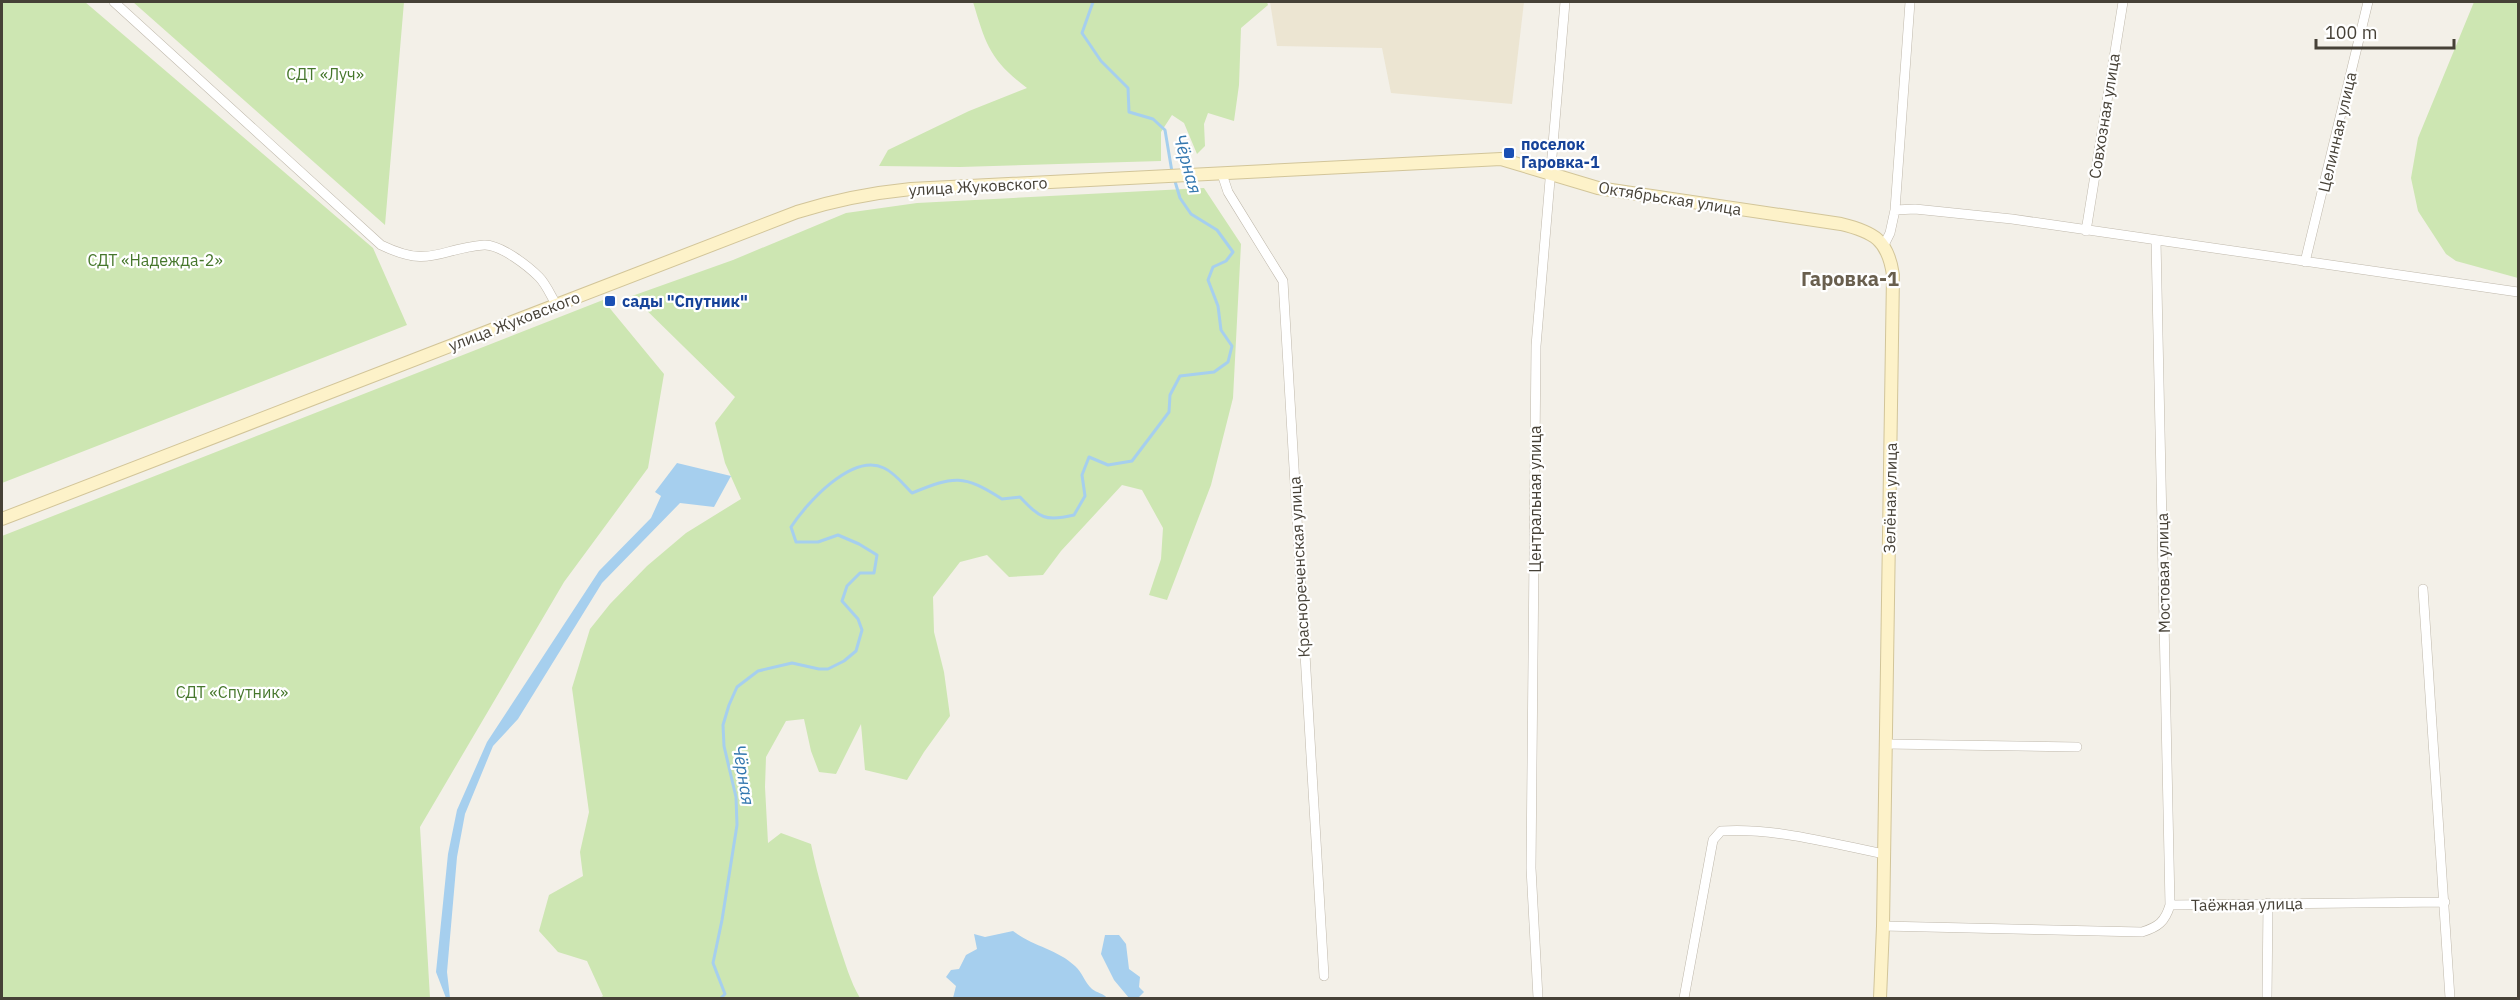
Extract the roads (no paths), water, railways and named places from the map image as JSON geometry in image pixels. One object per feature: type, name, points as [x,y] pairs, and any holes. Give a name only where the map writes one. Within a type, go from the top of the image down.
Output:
[{"type":"main road","name":"Октябрьская улица","points":[[1202,175],[1466,159],[1501,159],[1551,173],[1573,182],[1610,190],[1841,224],[1862,229],[1884,245]]},
{"type":"main road","name":"улица Жуковского","points":[[2,519],[556,304],[797,212],[839,199],[911,189],[1202,175]]},
{"type":"main road","name":"Зелёная улица","points":[[1880,999],[1893,275],[1891,256],[1884,245]]},
{"type":"street","points":[[114,2],[381,244],[400,254],[419,257],[431,257],[483,245],[497,247],[538,277],[556,304]]},
{"type":"street","name":"Центральная улица","points":[[1538,999],[1531,868],[1536,346],[1565,2]]},
{"type":"street","points":[[1884,245],[1890,233],[1895,210],[1910,2]]},
{"type":"street","name":"Совхозная улица","points":[[2086,231],[2123,2]]},
{"type":"street","name":"Целинная улица","points":[[2305,262],[2368,2]]},
{"type":"street","name":"Краснореченская улица","points":[[1222,174],[1228,192],[1283,281],[1324,976]]},
{"type":"street","points":[[1895,210],[1915,209],[1989,216],[2518,292]]},
{"type":"street","name":"Мостовая улица","points":[[2156,240],[2170,905]]},
{"type":"street","points":[[2423,589],[2450,999]]},
{"type":"street","points":[[1886,744],[2077,747]]},
{"type":"street","points":[[1684,999],[1713,840],[1721,831],[1735,830],[1813,839],[1884,854]]},
{"type":"street","name":"Таёжная улица","points":[[1883,926],[2142,932],[2161,924],[2170,905],[2445,902]]},
{"type":"street","points":[[2267,999],[2268,903]]},
{"type":"water","points":[[677,463],[731,476],[714,507],[680,503],[602,583],[518,719],[493,746],[465,814],[457,857],[447,972],[450,998],[446,998],[436,972],[448,854],[457,810],[487,742],[599,571],[651,518],[661,496],[655,492]]},
{"type":"water","points":[[1013,931],[1068,960],[1077,968],[1092,989],[1107,998],[953,998],[956,986],[946,977],[951,970],[959,969],[966,955],[977,949],[974,934],[985,937]]},
{"type":"water","points":[[1105,935],[1119,935],[1126,944],[1129,969],[1140,977],[1139,987],[1144,992],[1138,998],[1129,998],[1114,980],[1101,954]]},
{"type":"waterway","name":"Чёрная","points":[[1093,2],[1082,33],[1101,61],[1128,88],[1129,112],[1153,119],[1165,130],[1172,172]]},
{"type":"waterway","name":"Чёрная","points":[[721,998],[725,994],[713,963],[737,825],[736,797],[724,746],[723,725],[729,705],[737,687],[758,671],[792,663],[828,669],[844,661],[856,651],[862,630],[858,619],[842,601],[847,586],[860,573],[874,573],[877,555],[838,535],[818,542],[796,542],[791,527],[807,506],[831,483],[858,467],[871,465],[888,470],[912,493],[938,483],[958,480],[977,485],[1002,499],[1020,497],[1038,514],[1049,518],[1074,515],[1085,496],[1082,475],[1089,457],[1108,465],[1132,461],[1169,412],[1170,395],[1180,376],[1214,372],[1228,362],[1232,346],[1221,330],[1218,306],[1208,280],[1213,267],[1226,261],[1233,252],[1217,230],[1191,214],[1180,198],[1174,178]]},
{"type":"place","name":"поселок Гаровка-1","points":[[1509,153]]},
{"type":"place","name":"сады \"Спутник\"","points":[[610,301]]},
{"type":"district","name":"Гаровка-1","points":[[1850,278]]},
{"type":"park label","name":"СДТ «Луч»","points":[[325,74]]},
{"type":"park label","name":"СДТ «Надежда-2»","points":[[155,260]]},
{"type":"park label","name":"СДТ «Спутник»","points":[[232,692]]}]
